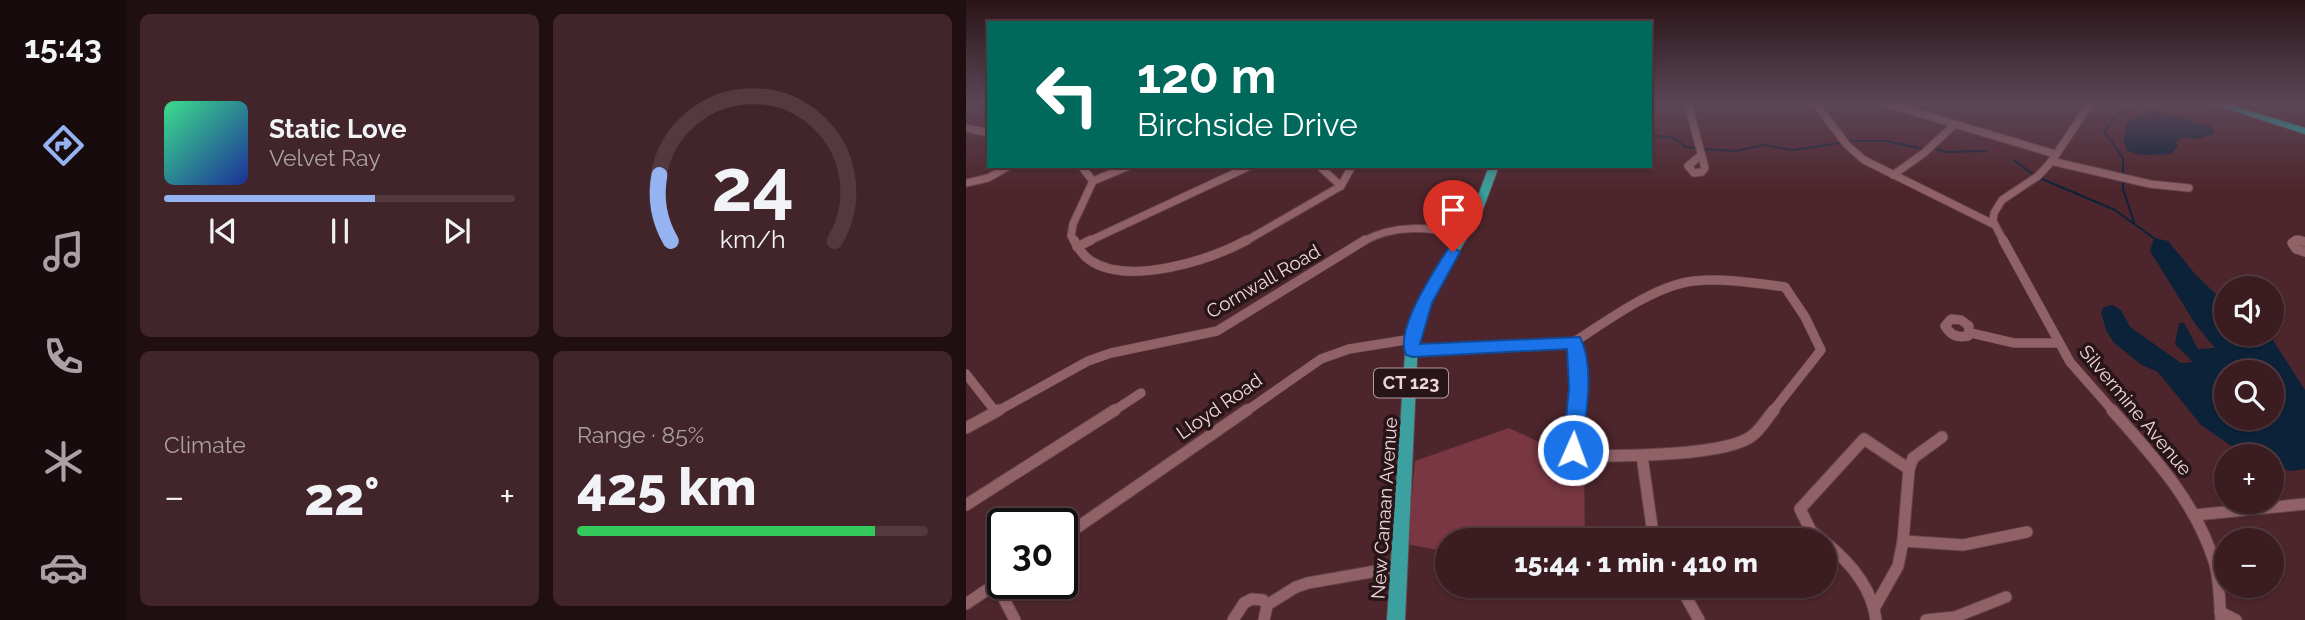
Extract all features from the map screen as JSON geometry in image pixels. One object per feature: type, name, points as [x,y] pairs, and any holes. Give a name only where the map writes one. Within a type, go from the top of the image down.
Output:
[{"type":"main road","name":"New Canaan Avenue","points":[[1396,620],[1412,345],[1427,296],[1485,195],[1493,168]]},
{"type":"street","points":[[1695,133],[1700,156]]},
{"type":"street","points":[[1838,133],[1851,150],[1892,175],[1993,223]]},
{"type":"street","points":[[1892,175],[1924,153],[1946,133]]},
{"type":"street","points":[[1993,133],[2082,169],[2142,183],[2189,188]]},
{"type":"street","points":[[1993,223],[1992,216],[1997,206],[2036,178],[2070,133]]},
{"type":"street","points":[[966,183],[988,178],[1006,168]]},
{"type":"street","points":[[1083,168],[1093,181]]},
{"type":"street","points":[[1124,168],[1093,181],[1073,224],[1071,236],[1089,261],[1109,268],[1166,271],[1234,246],[1341,186],[1350,168]]},
{"type":"street","points":[[1077,247],[1246,168]]},
{"type":"street","points":[[1321,168],[1341,186]]},
{"type":"street","points":[[1330,175],[1348,168]]},
{"type":"street","name":"Silvermine Avenue","points":[[1993,223],[2059,343],[2080,374],[2170,476],[2195,514],[2215,563],[2220,616]]},
{"type":"street","name":"Cornwall Road","points":[[966,428],[1088,361],[1111,353],[1217,331],[1371,237],[1392,228],[1420,226],[1464,234]]},
{"type":"street","points":[[2304,253],[2292,243],[2295,240],[2305,242]]},
{"type":"street","points":[[1731,280],[1785,287],[1805,317],[1821,350],[1753,436],[1730,446],[1642,456],[1577,456],[1573,450],[1578,388],[1574,342],[1644,298],[1691,281],[1731,280]]},
{"type":"street","points":[[1971,333],[2028,346],[2059,343]]},
{"type":"street","name":"Lloyd Road","points":[[1078,527],[1321,359],[1349,349],[1574,342]]},
{"type":"street","points":[[966,374],[995,411]]},
{"type":"street","points":[[966,505],[1141,393]]},
{"type":"street","points":[[1876,620],[1876,605],[1898,566],[1903,541],[1909,469],[1913,458],[1942,438]]},
{"type":"street","points":[[1810,528],[1800,509],[1864,439],[1909,469]]},
{"type":"street","points":[[1642,456],[1652,528]]},
{"type":"street","points":[[2195,514],[2305,504]]},
{"type":"street","points":[[1903,541],[1963,545],[2027,532]]},
{"type":"street","points":[[1837,550],[1846,557],[1876,605]]},
{"type":"street","points":[[1264,620],[1267,605],[1296,587],[1399,567]]},
{"type":"street","points":[[966,604],[987,590]]},
{"type":"street","points":[[1926,620],[1955,617],[2006,597]]},
{"type":"street","points":[[1687,598],[1699,620]]},
{"type":"street","points":[[1007,599],[1015,620]]},
{"type":"street","points":[[1233,620],[1237,609],[1248,600],[1260,599],[1267,605]]},
{"type":"street","points":[[2220,616],[2236,620]]},
{"type":"shaded area","points":[[1509,428],[1584,463],[1585,528],[1435,528],[1435,550],[1407,544],[1415,461]]},
{"type":"water","points":[[2125,133],[2214,134],[2197,139],[2183,137],[2176,142],[2178,146],[2171,154],[2141,155],[2127,151]]},
{"type":"water","points":[[2154,238],[2168,241],[2214,292],[2214,346],[2277,346],[2305,390],[2305,469],[2284,469],[2284,444],[2228,444],[2201,425],[2158,372],[2142,365],[2114,343],[2106,330],[2101,312],[2104,307],[2112,305],[2121,310],[2130,327],[2181,363],[2193,362],[2175,344],[2179,323],[2184,323],[2198,349],[2215,348],[2196,325],[2150,251]]},
{"type":"waterway","points":[[2105,133],[2123,158],[2123,175]]},
{"type":"waterway","points":[[1652,135],[1674,138],[1686,147],[1695,148]]},
{"type":"waterway","points":[[1850,141],[1886,141],[1924,149]]},
{"type":"waterway","points":[[1704,149],[1735,151],[1764,145],[1793,150],[1839,143]]},
{"type":"waterway","points":[[1936,149],[1946,152],[1986,151]]},
{"type":"waterway","points":[[2014,160],[2034,175]]},
{"type":"waterway","points":[[2042,179],[2115,210],[2155,239]]},
{"type":"waterway","points":[[2123,180],[2123,189],[2134,222]]},
{"type":"route","points":[[1453,252],[1424,303],[1412,339],[1412,351],[1574,342],[1578,388],[1573,450]]}]
